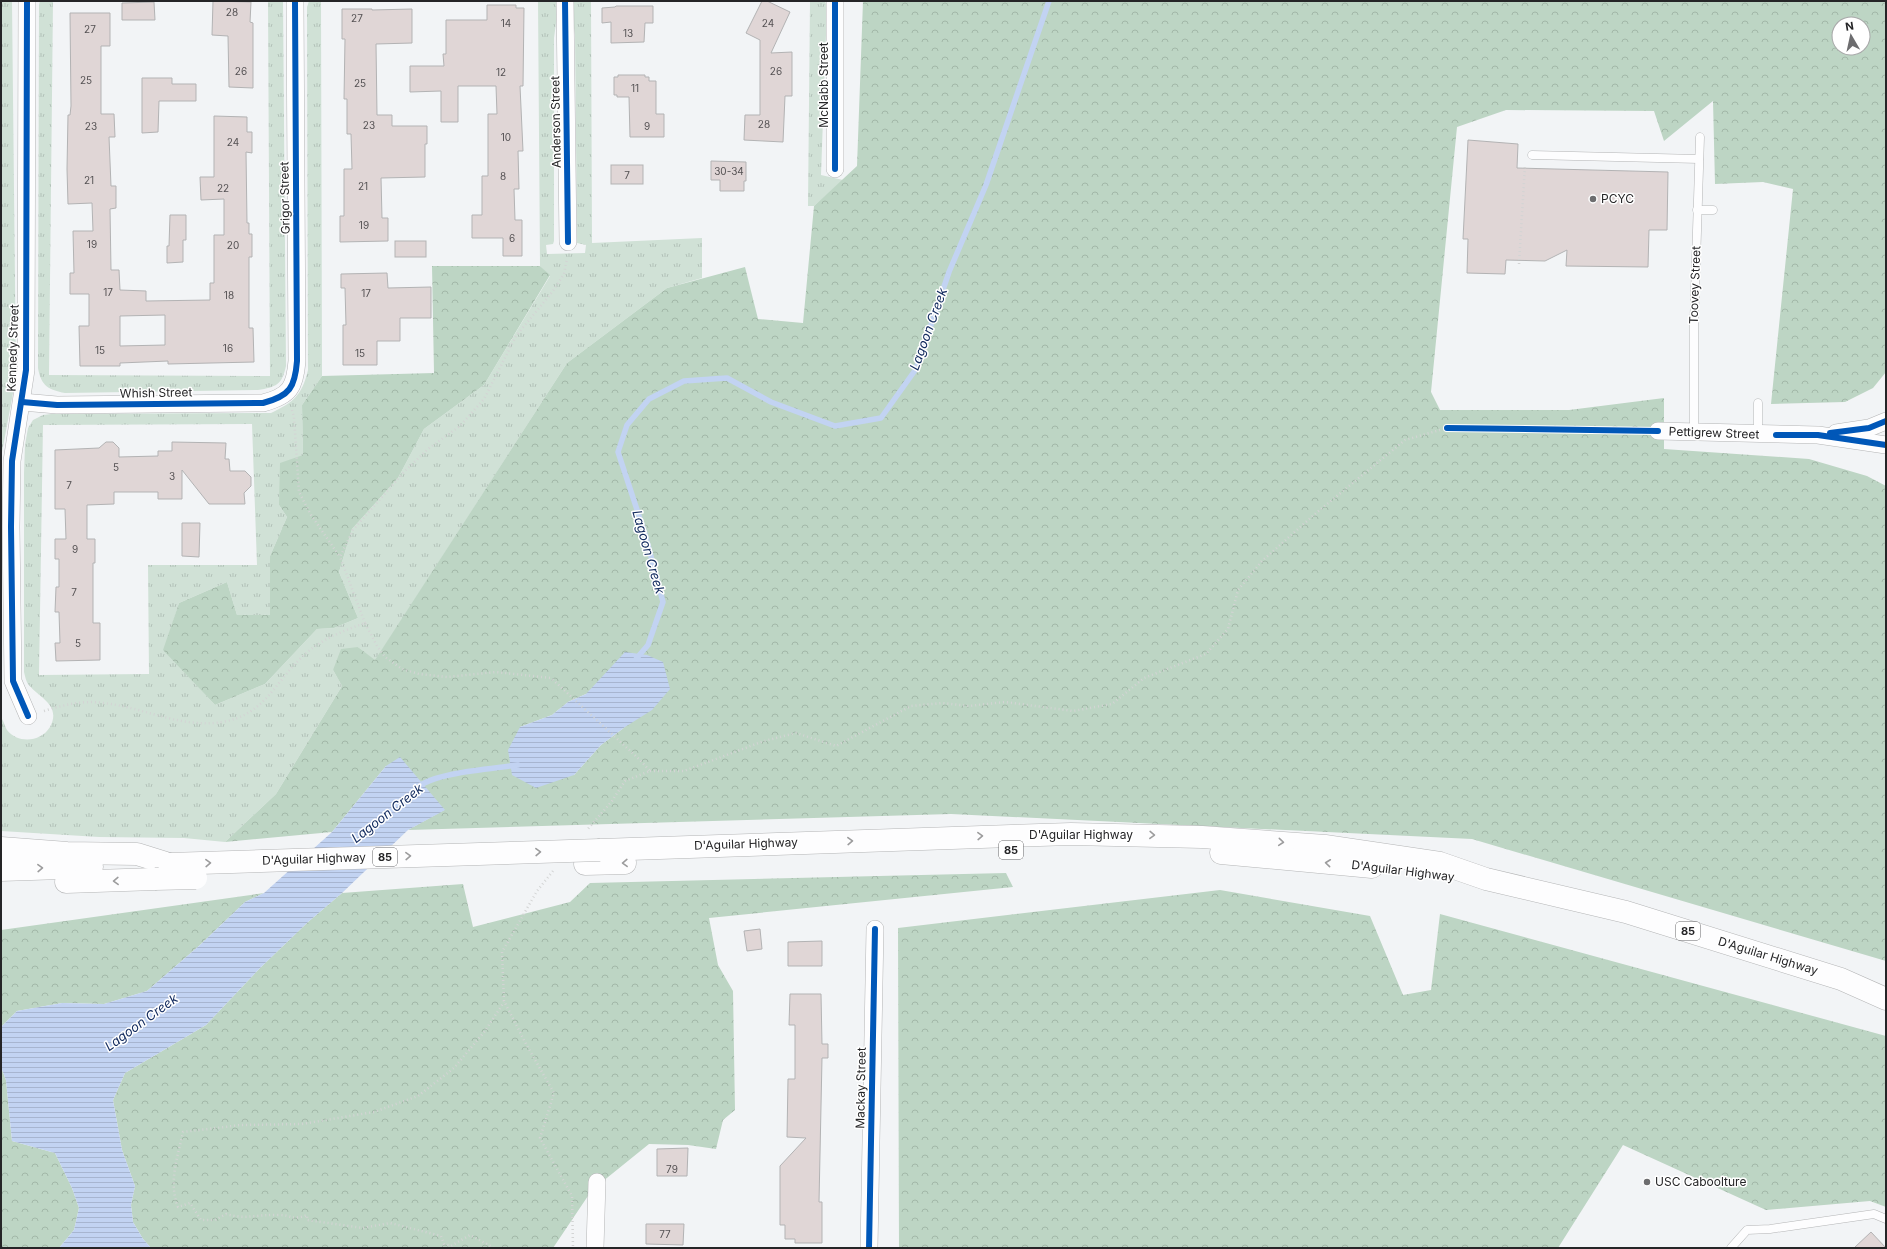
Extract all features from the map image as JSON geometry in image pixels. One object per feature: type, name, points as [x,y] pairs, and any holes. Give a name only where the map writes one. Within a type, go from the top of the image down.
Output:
[{"type":"highway","name":"D'Aguilar Highway","points":[[1,884],[162,872],[600,850],[1071,834],[1138,834],[1268,841],[1325,846],[1440,863],[1486,879],[1626,912],[1841,979],[1886,998]]},
{"type":"highway","points":[[1,848],[67,853],[137,854],[162,872]]},
{"type":"highway","name":"D'Aguilar Highway","points":[[1,870],[162,872],[585,864],[1051,849],[1228,853],[1371,867],[1436,877],[1486,879]]},
{"type":"street","name":"Kennedy Street","points":[[27,1],[26,370],[12,461],[12,659],[13,681],[28,716]]},
{"type":"street","name":"Grigor Street","points":[[287,393],[292,387],[296,377],[298,361],[295,1]]},
{"type":"street","name":"Anderson Street","points":[[564,1],[568,242]]},
{"type":"street","name":"McNabb Street","points":[[835,1],[835,169]]},
{"type":"street","name":"Whish Street","points":[[22,402],[57,405],[264,403],[276,400],[287,393]]},
{"type":"street","name":"Pettigrew Street","points":[[1658,431],[1758,435],[1818,435],[1869,428],[1886,422]]},
{"type":"street","name":"Pettigrew Street","points":[[1818,435],[1886,445]]},
{"type":"street","name":"Mackay Street","points":[[869,1248],[875,929]]},
{"type":"street","points":[[596,1248],[597,1182]]},
{"type":"lane","name":"Toovey Street","points":[[1694,432],[1693,385],[1700,137]]},
{"type":"lane","points":[[1532,154],[1699,159]]},
{"type":"lane","points":[[1697,210],[1713,210]]},
{"type":"lane","points":[[1758,403],[1758,435]]},
{"type":"lane","points":[[1731,1248],[1747,1230],[1770,1229],[1874,1214],[1886,1219]]},
{"type":"path","points":[[1519,264],[1525,162],[1532,154]]},
{"type":"path","points":[[340,557],[353,530],[405,471],[428,449],[460,426],[484,399],[516,336],[553,291],[564,274],[568,242]]},
{"type":"path","points":[[287,393],[294,417],[299,492],[311,515],[340,557],[365,623],[376,646],[385,657],[402,668],[419,674],[447,677],[496,672],[551,678],[639,759],[650,771]]},
{"type":"path","points":[[587,831],[612,801],[625,781],[650,771],[684,771],[764,741],[796,733],[836,746],[911,706],[942,703],[969,706],[1005,702],[1073,711],[1112,704],[1144,678],[1206,654],[1228,629],[1238,590],[1262,561],[1315,514],[1405,440],[1447,428]]},
{"type":"path","points":[[28,716],[81,702],[102,702],[182,720],[203,723],[223,722],[242,716],[259,707],[292,667],[316,646],[343,631],[365,623]]},
{"type":"path","points":[[557,867],[537,891],[502,952],[504,1001],[526,1044],[554,1093],[540,1138],[572,1196],[573,1248]]},
{"type":"path","points":[[494,1248],[470,1235],[451,1246],[444,1244],[441,1236],[390,1223],[363,1228],[307,1220],[307,1215],[296,1219],[280,1214],[240,1218],[226,1214],[215,1220],[201,1220],[190,1203],[178,1207],[174,1197],[173,1182],[184,1132],[241,1125],[302,1124],[374,1112],[418,1096],[454,1068],[485,1031],[504,1001]]},
{"type":"green space","points":[[1,1],[12,2],[16,377],[2,452],[2,719],[7,730],[12,735],[17,738],[29,739],[41,736],[46,732],[53,719],[51,707],[28,684],[24,672],[25,445],[28,428],[33,420],[43,415],[51,414],[271,413],[286,405],[296,397],[306,379],[308,370],[307,7],[309,1],[321,1],[322,376],[302,405],[303,455],[279,505],[287,517],[270,556],[270,615],[237,615],[227,582],[179,603],[164,650],[215,705],[265,684],[317,629],[334,628],[358,618],[339,572],[352,529],[398,478],[424,429],[484,385],[550,276],[540,266],[538,1],[559,1],[554,38],[554,241],[553,244],[546,245],[547,254],[585,253],[586,245],[577,243],[575,35],[570,1],[591,1],[592,243],[702,238],[702,278],[667,288],[567,363],[375,661],[358,647],[333,670],[342,686],[276,794],[225,842],[184,838],[99,837],[1,831]],"holes":[[[252,424],[257,565],[148,565],[149,674],[39,675],[43,425]]]},
{"type":"green space","points":[[40,1],[53,1],[49,375],[270,376],[268,1],[283,1],[286,366],[280,381],[274,386],[258,390],[65,393],[50,389],[41,379],[38,368]]},
{"type":"green space","points":[[810,1],[825,1],[827,7],[821,175],[843,180],[814,206],[808,206]]},
{"type":"green space","points":[[863,1],[1886,1],[1886,372],[1873,388],[1845,402],[1771,404],[1793,189],[1763,182],[1715,184],[1713,101],[1664,141],[1654,111],[1506,110],[1457,127],[1431,392],[1440,410],[1569,410],[1664,398],[1664,449],[1809,459],[1867,476],[1886,486],[1886,961],[1472,839],[951,814],[408,830],[444,810],[386,766],[332,832],[225,842],[276,794],[342,686],[333,670],[341,649],[358,647],[375,660],[567,363],[667,288],[745,267],[758,319],[803,323],[814,206],[857,166]],"holes":[[[586,694],[625,727],[601,745],[574,775],[520,727],[552,715],[568,702]]]},
{"type":"green space","points":[[432,266],[540,266],[550,275],[484,385],[424,429],[398,478],[352,529],[339,572],[358,618],[334,628],[317,629],[265,684],[215,705],[163,650],[179,603],[227,582],[237,615],[270,615],[270,556],[287,517],[279,505],[280,463],[303,455],[302,405],[322,376],[434,373]]},
{"type":"green space","points":[[1006,873],[1013,887],[709,918],[718,965],[733,991],[735,1110],[723,1120],[716,1149],[688,1145],[649,1144],[592,1190],[553,1248],[151,1248],[143,1239],[133,1222],[131,1205],[135,1186],[122,1150],[113,1100],[125,1073],[206,1025],[260,968],[308,922],[342,893],[463,884],[473,927],[570,902],[590,883]]},
{"type":"green space","points":[[1220,890],[1370,916],[1403,995],[1431,990],[1440,914],[1886,1036],[1886,1207],[1870,1201],[1766,1210],[1623,1145],[1558,1248],[899,1248],[898,928]]},
{"type":"green space","points":[[264,893],[245,902],[200,945],[147,991],[104,1004],[62,1003],[17,1011],[1,1027],[1,930]]},
{"type":"green space","points":[[1,1067],[6,1080],[12,1141],[55,1153],[72,1188],[79,1208],[74,1230],[59,1248],[1,1248]]},
{"type":"water","points":[[625,652],[647,655],[663,662],[670,689],[652,710],[625,727],[601,745],[574,775],[536,788],[512,775],[508,750],[520,727],[552,715],[568,702],[586,694]]},
{"type":"water","points":[[400,757],[445,810],[408,830],[260,968],[206,1025],[125,1073],[113,1100],[122,1150],[135,1186],[131,1205],[133,1222],[143,1239],[151,1248],[59,1248],[74,1230],[79,1208],[72,1188],[55,1153],[12,1141],[6,1080],[1,1067],[1,1027],[17,1011],[62,1003],[104,1004],[147,991],[200,945],[245,902],[264,893],[332,832],[386,766]]},
{"type":"building","points":[[213,1],[251,2],[250,22],[253,23],[253,88],[229,87],[228,36],[212,35]]},
{"type":"building","points":[[762,1],[767,1],[790,12],[771,53],[792,52],[792,96],[785,96],[783,142],[744,140],[745,115],[760,115],[760,40],[746,33]]},
{"type":"building","points":[[154,2],[155,20],[122,20],[122,3]]},
{"type":"building","points":[[487,5],[516,5],[516,8],[524,8],[523,86],[520,86],[523,151],[518,151],[519,189],[514,189],[515,220],[522,220],[522,256],[503,256],[503,238],[472,238],[472,215],[482,215],[482,176],[488,176],[488,114],[497,114],[496,86],[458,86],[458,122],[441,122],[441,91],[410,92],[410,66],[444,66],[443,54],[446,54],[446,20],[487,20]]},
{"type":"building","points":[[616,6],[653,6],[653,23],[645,23],[644,42],[611,43],[611,22],[602,23],[602,8]]},
{"type":"building","points":[[342,9],[412,9],[412,43],[376,44],[377,115],[392,115],[392,126],[427,126],[427,144],[425,144],[425,177],[381,178],[382,218],[388,218],[388,241],[340,242],[340,216],[344,216],[344,169],[352,169],[351,134],[347,134],[347,99],[344,99],[345,39],[342,39]]},
{"type":"building","points":[[70,13],[110,13],[110,46],[101,46],[101,114],[114,114],[115,137],[109,137],[111,186],[116,186],[116,208],[110,209],[111,270],[119,270],[120,290],[146,291],[146,301],[210,300],[210,283],[214,283],[214,235],[224,235],[224,199],[201,200],[200,177],[214,177],[214,116],[247,117],[247,132],[252,132],[252,153],[246,152],[247,223],[249,223],[249,234],[252,234],[252,257],[249,257],[249,328],[253,328],[254,362],[168,364],[168,361],[120,363],[120,366],[80,366],[79,326],[89,326],[89,294],[70,294],[70,273],[74,273],[73,231],[93,231],[92,203],[68,204],[68,115],[70,115]],"holes":[[[165,315],[165,345],[120,346],[120,316]]]},
{"type":"building","points":[[618,75],[645,75],[645,77],[649,77],[649,81],[656,81],[656,114],[664,114],[664,137],[630,137],[629,97],[617,97],[617,95],[614,95],[614,77],[618,77]]},
{"type":"building","points":[[142,78],[172,78],[172,84],[196,84],[196,101],[159,101],[158,132],[142,133]]},
{"type":"building","points":[[1468,140],[1518,144],[1517,168],[1668,172],[1667,230],[1649,230],[1648,267],[1566,266],[1567,250],[1545,261],[1506,260],[1505,274],[1467,273],[1468,239],[1463,239]]},
{"type":"building","points":[[711,161],[746,162],[746,181],[744,181],[744,191],[720,191],[720,180],[711,180]]},
{"type":"building","points":[[611,165],[643,165],[643,184],[611,184]]},
{"type":"building","points":[[170,215],[186,215],[186,240],[183,240],[183,262],[167,263]]},
{"type":"building","points":[[395,241],[426,241],[426,257],[395,257]]},
{"type":"building","points":[[387,273],[388,288],[431,287],[431,318],[400,318],[400,341],[377,341],[377,365],[343,365],[343,325],[346,325],[345,288],[341,288],[341,274]]},
{"type":"building","points":[[106,442],[113,442],[119,448],[119,457],[158,456],[158,451],[172,451],[172,442],[226,443],[225,459],[229,459],[230,471],[245,471],[251,477],[251,486],[244,493],[245,504],[209,504],[182,470],[182,499],[158,499],[158,492],[114,492],[114,504],[87,505],[87,539],[95,539],[95,563],[93,563],[93,623],[100,623],[100,660],[56,661],[55,643],[60,643],[59,612],[55,612],[56,587],[59,587],[59,559],[55,559],[55,539],[66,539],[65,509],[55,509],[55,450],[99,448]]},
{"type":"building","points":[[182,523],[200,523],[199,557],[182,556]]},
{"type":"building","points":[[760,929],[762,949],[747,951],[744,931]]},
{"type":"building","points":[[822,941],[822,966],[788,966],[788,942]]},
{"type":"building","points":[[790,994],[821,994],[822,1044],[828,1044],[828,1058],[822,1058],[819,1202],[822,1202],[822,1243],[795,1243],[795,1239],[785,1239],[785,1225],[780,1225],[780,1166],[806,1138],[787,1137],[788,1079],[795,1079],[795,1025],[789,1025]]},
{"type":"building","points":[[688,1148],[687,1176],[657,1176],[657,1149]]},
{"type":"building","points":[[646,1224],[684,1224],[683,1245],[646,1244]]},
{"type":"building","points":[[1871,1232],[1886,1248],[1854,1248]]},
{"type":"waterway","name":"Lagoon Creek","points":[[636,659],[648,645],[663,602],[645,534],[618,452],[627,425],[649,399],[684,381],[727,378],[771,402],[835,426],[881,418],[916,369],[949,272],[986,185],[1049,1]]},
{"type":"waterway","name":"Lagoon Creek","points":[[416,788],[437,778],[450,775],[518,765]]},
{"type":"cycle path","points":[[27,1],[26,370],[12,461],[11,527],[13,681],[28,716]]},
{"type":"cycle path","points":[[22,402],[57,405],[263,403],[279,397],[289,389],[295,378],[297,361],[295,1]]},
{"type":"cycle path","points":[[565,1],[568,242]]},
{"type":"cycle path","points":[[835,1],[835,169]]},
{"type":"cycle path","points":[[1830,433],[1869,428],[1886,421]]},
{"type":"cycle path","points":[[1447,428],[1658,431]]},
{"type":"cycle path","points":[[1776,435],[1818,435],[1886,445]]},
{"type":"cycle path","points":[[869,1248],[875,929]]},
{"type":"place","name":"PCYC","points":[[1593,199]]},
{"type":"place","name":"USC Caboolture","points":[[1647,1182]]}]
